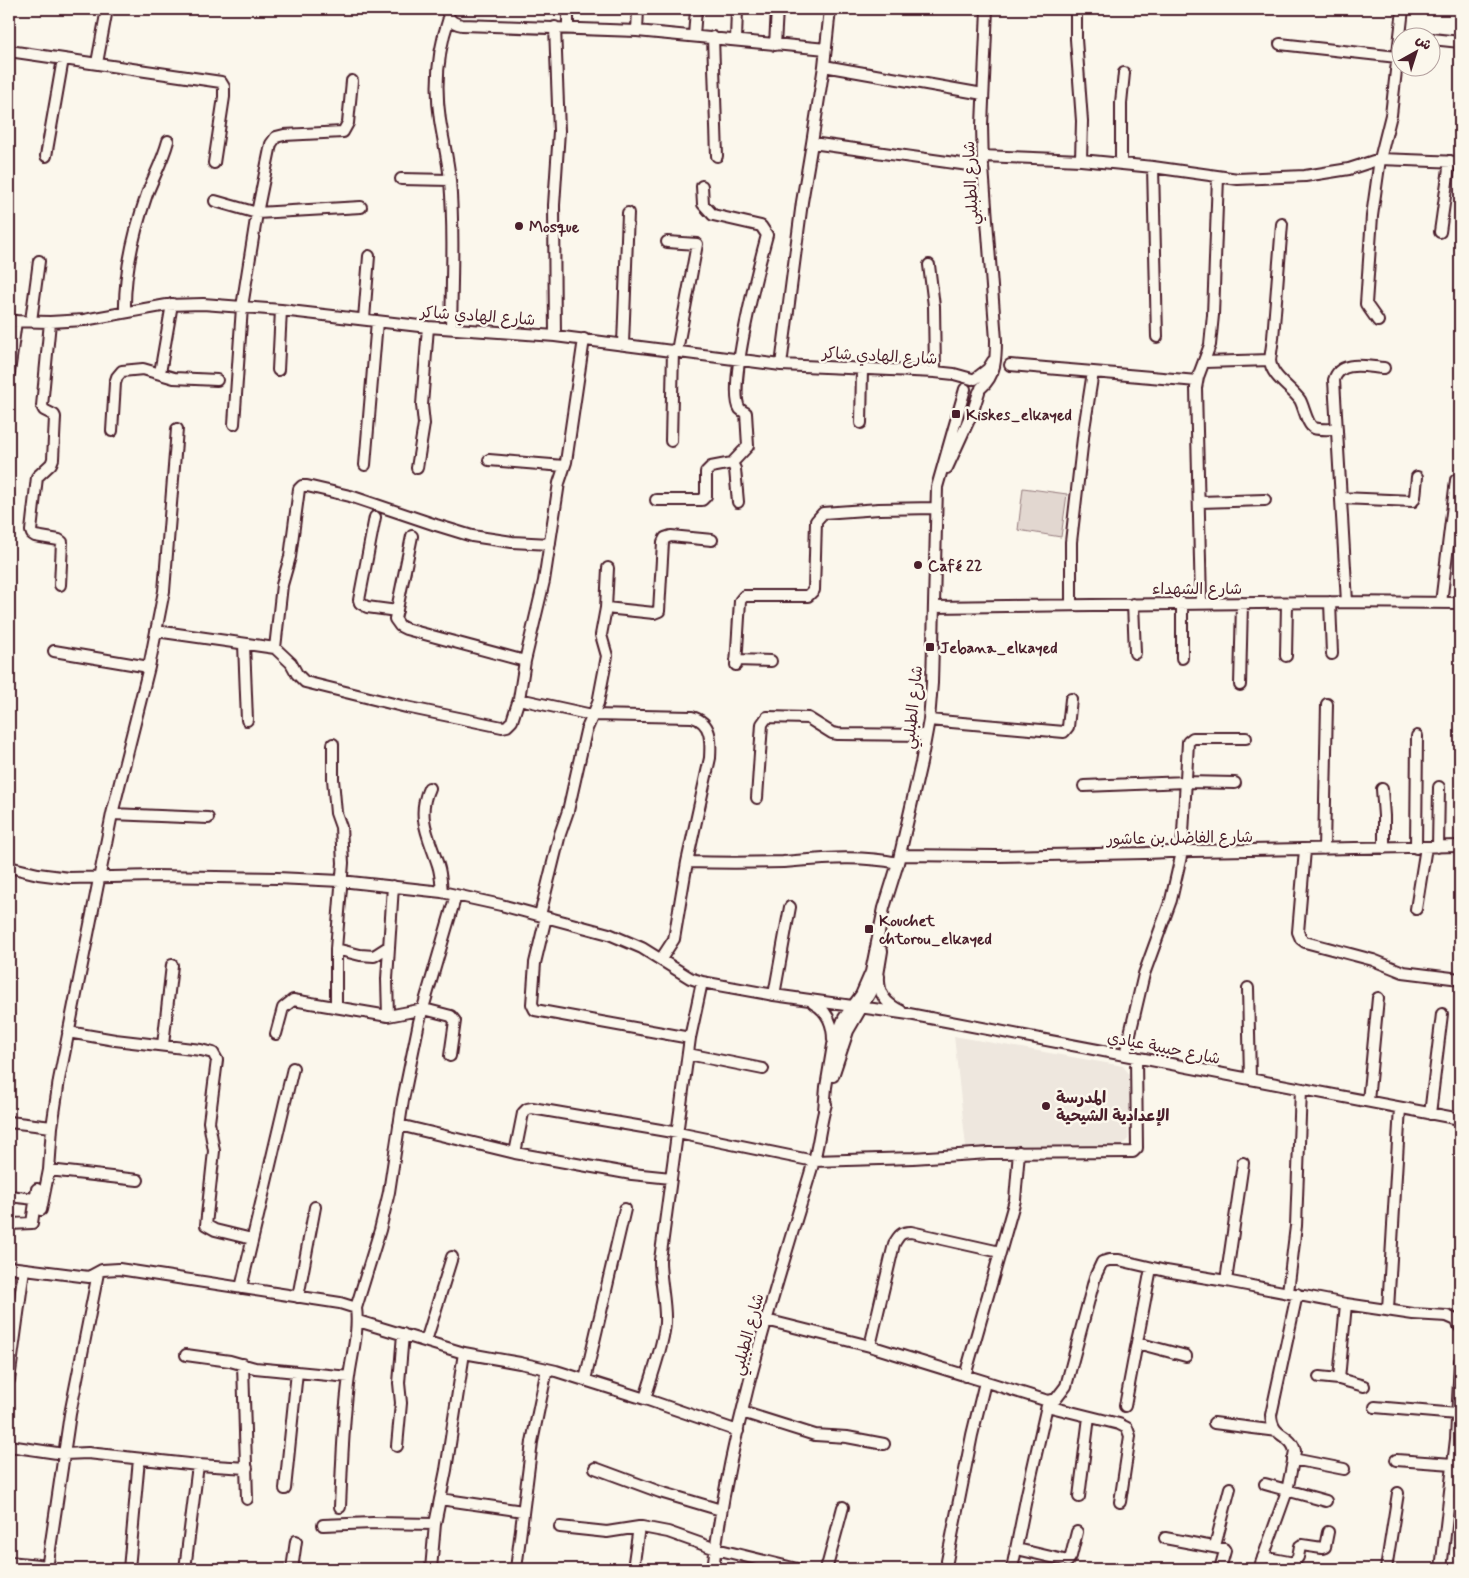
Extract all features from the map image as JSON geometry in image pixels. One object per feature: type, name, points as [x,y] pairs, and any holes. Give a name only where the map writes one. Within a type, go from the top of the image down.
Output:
[{"type":"street","points":[[97,63],[107,9]]},
{"type":"street","points":[[568,9],[568,28]]},
{"type":"street","points":[[637,31],[638,9]]},
{"type":"street","points":[[694,36],[696,9]]},
{"type":"street","points":[[736,40],[737,9]]},
{"type":"street","points":[[775,45],[777,9]]},
{"type":"street","points":[[781,365],[802,202],[824,66],[830,9]]},
{"type":"street","name":"شارع الطبلبي","points":[[936,505],[947,468],[980,390],[992,376],[996,356],[983,167],[983,94],[987,9]]},
{"type":"street","points":[[1076,9],[1076,39],[1082,120],[1080,160]]},
{"type":"street","points":[[1401,28],[1403,9]]},
{"type":"street","points":[[448,14],[452,22],[462,25],[637,31],[826,49]]},
{"type":"street","points":[[448,14],[440,51],[438,85],[440,117],[447,151],[450,180],[454,242],[451,328]]},
{"type":"street","points":[[555,27],[559,131],[554,205],[556,336]]},
{"type":"street","points":[[713,37],[717,156]]},
{"type":"street","points":[[1442,40],[1460,42]]},
{"type":"street","points":[[1280,44],[1392,56]]},
{"type":"street","points":[[9,51],[216,80],[224,87],[224,97],[214,163]]},
{"type":"street","points":[[46,156],[63,59]]},
{"type":"street","points":[[824,66],[983,94]]},
{"type":"street","points":[[1121,164],[1121,104],[1124,73]]},
{"type":"street","points":[[1378,321],[1366,304],[1372,216],[1380,160],[1391,115],[1395,78]]},
{"type":"street","points":[[234,424],[242,307],[257,213],[273,140],[284,135],[343,132],[348,123],[352,81]]},
{"type":"street","points":[[124,312],[128,262],[147,195],[162,160],[168,140]]},
{"type":"street","points":[[812,143],[983,167]]},
{"type":"street","points":[[983,156],[1080,160],[1153,167],[1238,179],[1291,177],[1339,170],[1380,160],[1455,162],[1440,232]]},
{"type":"street","points":[[1153,167],[1157,337]]},
{"type":"street","points":[[1201,603],[1197,381],[1210,345],[1214,315],[1218,177]]},
{"type":"street","points":[[401,179],[450,180]]},
{"type":"street","points":[[656,500],[702,500],[706,496],[706,472],[711,467],[732,463],[748,446],[746,413],[740,408],[737,398],[740,359],[750,300],[767,235],[761,226],[713,215],[703,204],[702,186]]},
{"type":"street","points":[[215,201],[257,213],[361,207]]},
{"type":"street","points":[[623,344],[628,213]]},
{"type":"street","points":[[1282,224],[1270,360],[1271,368],[1299,400],[1309,424],[1313,428],[1337,429]]},
{"type":"street","points":[[667,242],[697,244],[675,351],[671,441]]},
{"type":"street","points":[[364,319],[369,256]]},
{"type":"street","points":[[32,321],[39,260]]},
{"type":"street","points":[[929,265],[940,373]]},
{"type":"street","points":[[160,374],[172,304]]},
{"type":"street","name":"شارع الهادي شاكر","points":[[12,321],[50,322],[84,320],[172,304],[203,304],[280,310],[428,327],[556,336],[781,365],[940,373],[973,379]]},
{"type":"street","points":[[278,370],[280,310]]},
{"type":"street","points":[[9,373],[12,321]]},
{"type":"street","points":[[366,465],[377,321]]},
{"type":"street","points":[[50,322],[42,406],[44,410],[55,417],[53,459],[50,466],[37,477],[30,531],[35,536],[62,542],[60,585]]},
{"type":"street","points":[[417,468],[424,424],[422,405],[428,327]]},
{"type":"street","points":[[156,631],[275,648],[291,663],[297,674],[305,682],[406,707],[502,727],[507,726],[512,721],[519,699],[525,660],[544,581],[584,339]]},
{"type":"street","points":[[973,379],[980,382],[980,390],[975,394],[970,394],[965,388],[967,382],[988,369],[996,356]]},
{"type":"street","points":[[1205,362],[1270,360]]},
{"type":"street","points":[[1010,365],[1197,381]]},
{"type":"street","points":[[1347,602],[1334,380],[1337,372],[1346,366],[1384,368]]},
{"type":"street","points":[[112,430],[115,383],[122,371],[143,369],[174,378],[217,380]]},
{"type":"street","points":[[862,370],[862,423]]},
{"type":"street","points":[[1071,605],[1071,542],[1093,372]]},
{"type":"street","name":"شارع الهادي شاكر","points":[[940,373],[965,388]]},
{"type":"street","name":"شارع الطبلبي","points":[[713,1569],[728,1470],[742,1412],[766,1320],[814,1161],[824,1110],[844,1041],[871,972],[884,908],[899,859],[926,735],[932,682],[937,487],[965,388]]},
{"type":"street","points":[[41,1210],[49,1170],[52,1127],[68,1032],[112,814],[148,667],[165,581],[178,429]]},
{"type":"street","points":[[489,460],[564,466]]},
{"type":"street","points":[[732,463],[735,469],[738,502]]},
{"type":"street","points":[[1341,498],[1413,501],[1416,477]]},
{"type":"street","points":[[1441,603],[1456,480]]},
{"type":"street","points":[[275,648],[282,585],[290,557],[299,489],[302,486],[350,496],[436,526],[472,536],[512,542],[550,544]]},
{"type":"street","points":[[1200,502],[1264,500]]},
{"type":"street","points":[[771,661],[736,662],[740,601],[744,596],[808,596],[814,590],[816,521],[823,513],[936,505]]},
{"type":"street","points":[[375,517],[359,600],[360,603],[367,607],[397,611]]},
{"type":"street","points":[[412,536],[395,619],[400,626],[525,660]]},
{"type":"street","points":[[606,608],[654,613],[659,611],[663,542],[665,538],[671,536],[712,540]]},
{"type":"street","points":[[608,568],[606,608],[601,635],[607,656],[598,703],[586,731],[568,811],[560,834],[535,963],[532,1004],[535,1010],[690,1038]]},
{"type":"street","points":[[1330,602],[1332,654]]},
{"type":"street","name":"شارع الشهداء","points":[[934,607],[1182,603],[1460,602]]},
{"type":"street","points":[[1182,603],[1182,658]]},
{"type":"street","points":[[1240,685],[1242,603]]},
{"type":"street","points":[[1286,603],[1286,656]]},
{"type":"street","points":[[1133,604],[1135,653]]},
{"type":"street","points":[[244,644],[247,720]]},
{"type":"street","points":[[54,651],[148,667]]},
{"type":"street","points":[[519,699],[592,715],[699,718],[709,731],[711,742],[710,758],[687,862],[674,939],[662,959]]},
{"type":"street","points":[[929,720],[1064,732],[1068,727],[1071,699]]},
{"type":"street","points":[[1324,849],[1327,704]]},
{"type":"street","points":[[757,798],[762,724],[767,717],[808,718],[832,733],[838,734],[926,735]]},
{"type":"street","points":[[1416,909],[1421,848],[1417,736]]},
{"type":"street","points":[[515,1153],[521,1118],[524,1111],[529,1108],[678,1132],[814,1161],[1019,1152],[1133,1152],[1137,1148],[1131,1056],[1144,974],[1171,900],[1182,852],[1190,740],[1193,738],[1246,738]]},
{"type":"street","points":[[333,744],[332,779],[336,813],[341,827],[343,864],[336,949],[336,1007]]},
{"type":"street","points":[[1084,786],[1186,782],[1235,783]]},
{"type":"street","points":[[1438,847],[1439,787]]},
{"type":"street","points":[[430,788],[423,808],[423,817],[438,865],[442,892]]},
{"type":"street","points":[[1382,789],[1384,848]]},
{"type":"street","points":[[112,814],[208,818]]},
{"type":"street","name":"شارع الفاضل بن عاشور","points":[[687,862],[735,863],[829,858],[899,859],[1460,846]]},
{"type":"street","points":[[1305,850],[1298,932],[1301,939],[1305,942],[1373,960],[1403,972],[1460,979]]},
{"type":"street","name":"شارع حبيبة عيادي","points":[[9,867],[69,878],[154,876],[341,881],[442,892],[609,934],[642,948],[690,978],[702,982],[805,1000],[909,1014],[1250,1078],[1460,1120]]},
{"type":"street","name":"شارع الطبلبي","points":[[824,1110],[832,1045],[844,1018],[857,1007],[873,988],[879,970],[893,881]]},
{"type":"street","points":[[388,1016],[388,947],[393,886]]},
{"type":"street","points":[[340,1507],[349,1377],[358,1321],[356,1308],[380,1230],[389,1192],[399,1125],[419,1022],[456,895]]},
{"type":"street","points":[[774,995],[790,907]]},
{"type":"street","points":[[336,949],[360,955],[374,956],[388,947]]},
{"type":"street","points":[[163,1045],[172,965]]},
{"type":"street","points":[[879,970],[879,986],[886,1002],[909,1014]]},
{"type":"street","points":[[646,1399],[665,1330],[666,1320],[660,1276],[660,1260],[690,1038],[702,982]]},
{"type":"street","points":[[1248,988],[1250,1078]]},
{"type":"street","points":[[1368,1102],[1378,998]]},
{"type":"street","points":[[276,1034],[283,1008],[292,1000],[388,1016],[424,1009],[454,1018],[450,1056]]},
{"type":"street","points":[[805,1000],[818,1005],[829,1018],[833,1031],[832,1045]]},
{"type":"street","points":[[1430,1114],[1442,1014]]},
{"type":"street","points":[[68,1032],[201,1050],[213,1053],[216,1056],[209,1122],[214,1151],[213,1171],[206,1225],[215,1230],[252,1238]]},
{"type":"street","points":[[688,1054],[763,1069]]},
{"type":"street","points":[[241,1288],[293,1068]]},
{"type":"street","points":[[1259,1569],[1287,1491],[1295,1451],[1294,1445],[1277,1431],[1272,1423],[1273,1406],[1292,1293],[1301,1089]]},
{"type":"street","points":[[1388,1309],[1400,1108]]},
{"type":"street","points":[[9,1122],[52,1127]]},
{"type":"street","points":[[399,1125],[515,1153],[632,1174],[671,1178]]},
{"type":"street","points":[[965,1376],[1015,1200],[1019,1152]]},
{"type":"street","points":[[1226,1281],[1243,1163]]},
{"type":"street","points":[[49,1170],[138,1180]]},
{"type":"street","points":[[9,1196],[36,1194],[32,1224],[9,1224]]},
{"type":"street","points":[[298,1297],[315,1207]]},
{"type":"street","points":[[584,1380],[625,1209]]},
{"type":"street","points":[[870,1346],[894,1244],[899,1235],[904,1232],[911,1232],[1000,1252]]},
{"type":"street","points":[[426,1341],[452,1257]]},
{"type":"street","points":[[1012,1569],[1048,1404],[1056,1399],[1066,1386],[1095,1277],[1102,1262],[1119,1260],[1151,1268],[1346,1304],[1413,1314],[1447,1316],[1456,1320],[1460,1328]]},
{"type":"street","points":[[9,1267],[89,1276],[107,1269],[119,1269],[340,1303],[356,1308]]},
{"type":"street","points":[[1125,1406],[1151,1268]]},
{"type":"street","points":[[9,1380],[24,1269]]},
{"type":"street","points":[[9,1562],[48,1568],[78,1370],[98,1272]]},
{"type":"street","points":[[1339,1378],[1346,1304]]},
{"type":"street","points":[[766,1320],[870,1346],[1048,1404],[1119,1424],[1128,1430],[1130,1436],[1120,1502]]},
{"type":"street","points":[[358,1321],[464,1353],[547,1369],[646,1399],[738,1431]]},
{"type":"street","points":[[397,1446],[401,1403],[399,1382],[403,1334]]},
{"type":"street","points":[[1136,1343],[1186,1356]]},
{"type":"street","points":[[431,1569],[435,1524],[464,1353]]},
{"type":"street","points":[[186,1355],[230,1361],[255,1368],[349,1377]]},
{"type":"street","points":[[1442,1569],[1453,1464],[1458,1439],[1457,1414],[1460,1362]]},
{"type":"street","points":[[243,1364],[247,1499]]},
{"type":"street","points":[[516,1569],[532,1442],[547,1369]]},
{"type":"street","points":[[285,1489],[297,1372]]},
{"type":"street","points":[[1319,1377],[1339,1378],[1364,1386]]},
{"type":"street","points":[[947,1561],[972,1435],[985,1382]]},
{"type":"street","points":[[1375,1407],[1457,1414]]},
{"type":"street","points":[[742,1412],[815,1435],[847,1437],[884,1444]]},
{"type":"street","points":[[1079,1497],[1090,1417]]},
{"type":"street","points":[[1214,1422],[1277,1431]]},
{"type":"street","points":[[9,1446],[64,1454],[88,1453],[198,1465],[247,1468]]},
{"type":"street","points":[[129,1569],[140,1459]]},
{"type":"street","points":[[1293,1459],[1344,1469]]},
{"type":"street","points":[[1396,1460],[1453,1464]]},
{"type":"street","points":[[185,1569],[198,1465]]},
{"type":"street","points":[[595,1468],[660,1492],[721,1510]]},
{"type":"street","points":[[1265,1484],[1326,1501]]},
{"type":"street","points":[[1214,1546],[1230,1488]]},
{"type":"street","points":[[1386,1569],[1398,1494]]},
{"type":"street","points":[[440,1498],[523,1511]]},
{"type":"street","points":[[1449,1502],[1460,1505]]},
{"type":"street","points":[[824,1569],[828,1563],[842,1507]]},
{"type":"street","points":[[323,1525],[373,1523],[435,1524]]},
{"type":"street","points":[[560,1527],[607,1532],[639,1527],[668,1532],[716,1549],[797,1569]]},
{"type":"street","points":[[633,1569],[639,1527]]},
{"type":"street","points":[[1016,1549],[1068,1561],[1077,1532]]},
{"type":"street","points":[[1263,1557],[1294,1563],[1298,1557],[1301,1545],[1322,1548],[1325,1546],[1328,1532]]},
{"type":"street","points":[[1165,1538],[1214,1546],[1225,1550],[1220,1569]]},
{"type":"street","points":[[292,1569],[296,1541]]},
{"type":"shaded area","points":[[1023,488],[1067,494],[1061,537],[1018,530]]},
{"type":"shaded area","name":"المدرسة الإعدادية الشيحية","points":[[954,1036],[1123,1066],[1130,1075],[1128,1139],[1121,1146],[1116,1147],[966,1147]]},
{"type":"place","name":"Mosque","points":[[519,226]]},
{"type":"place","name":"Kiskes_elkayed","points":[[956,414]]},
{"type":"place","name":"Café 22","points":[[918,565]]},
{"type":"place","name":"Jebana_elkayed","points":[[930,647]]},
{"type":"place","name":"Kouchet chtorou_elkayed","points":[[869,929]]},
{"type":"place","name":"المدرسة الإعدادية الشيحية","points":[[1046,1106]]}]
